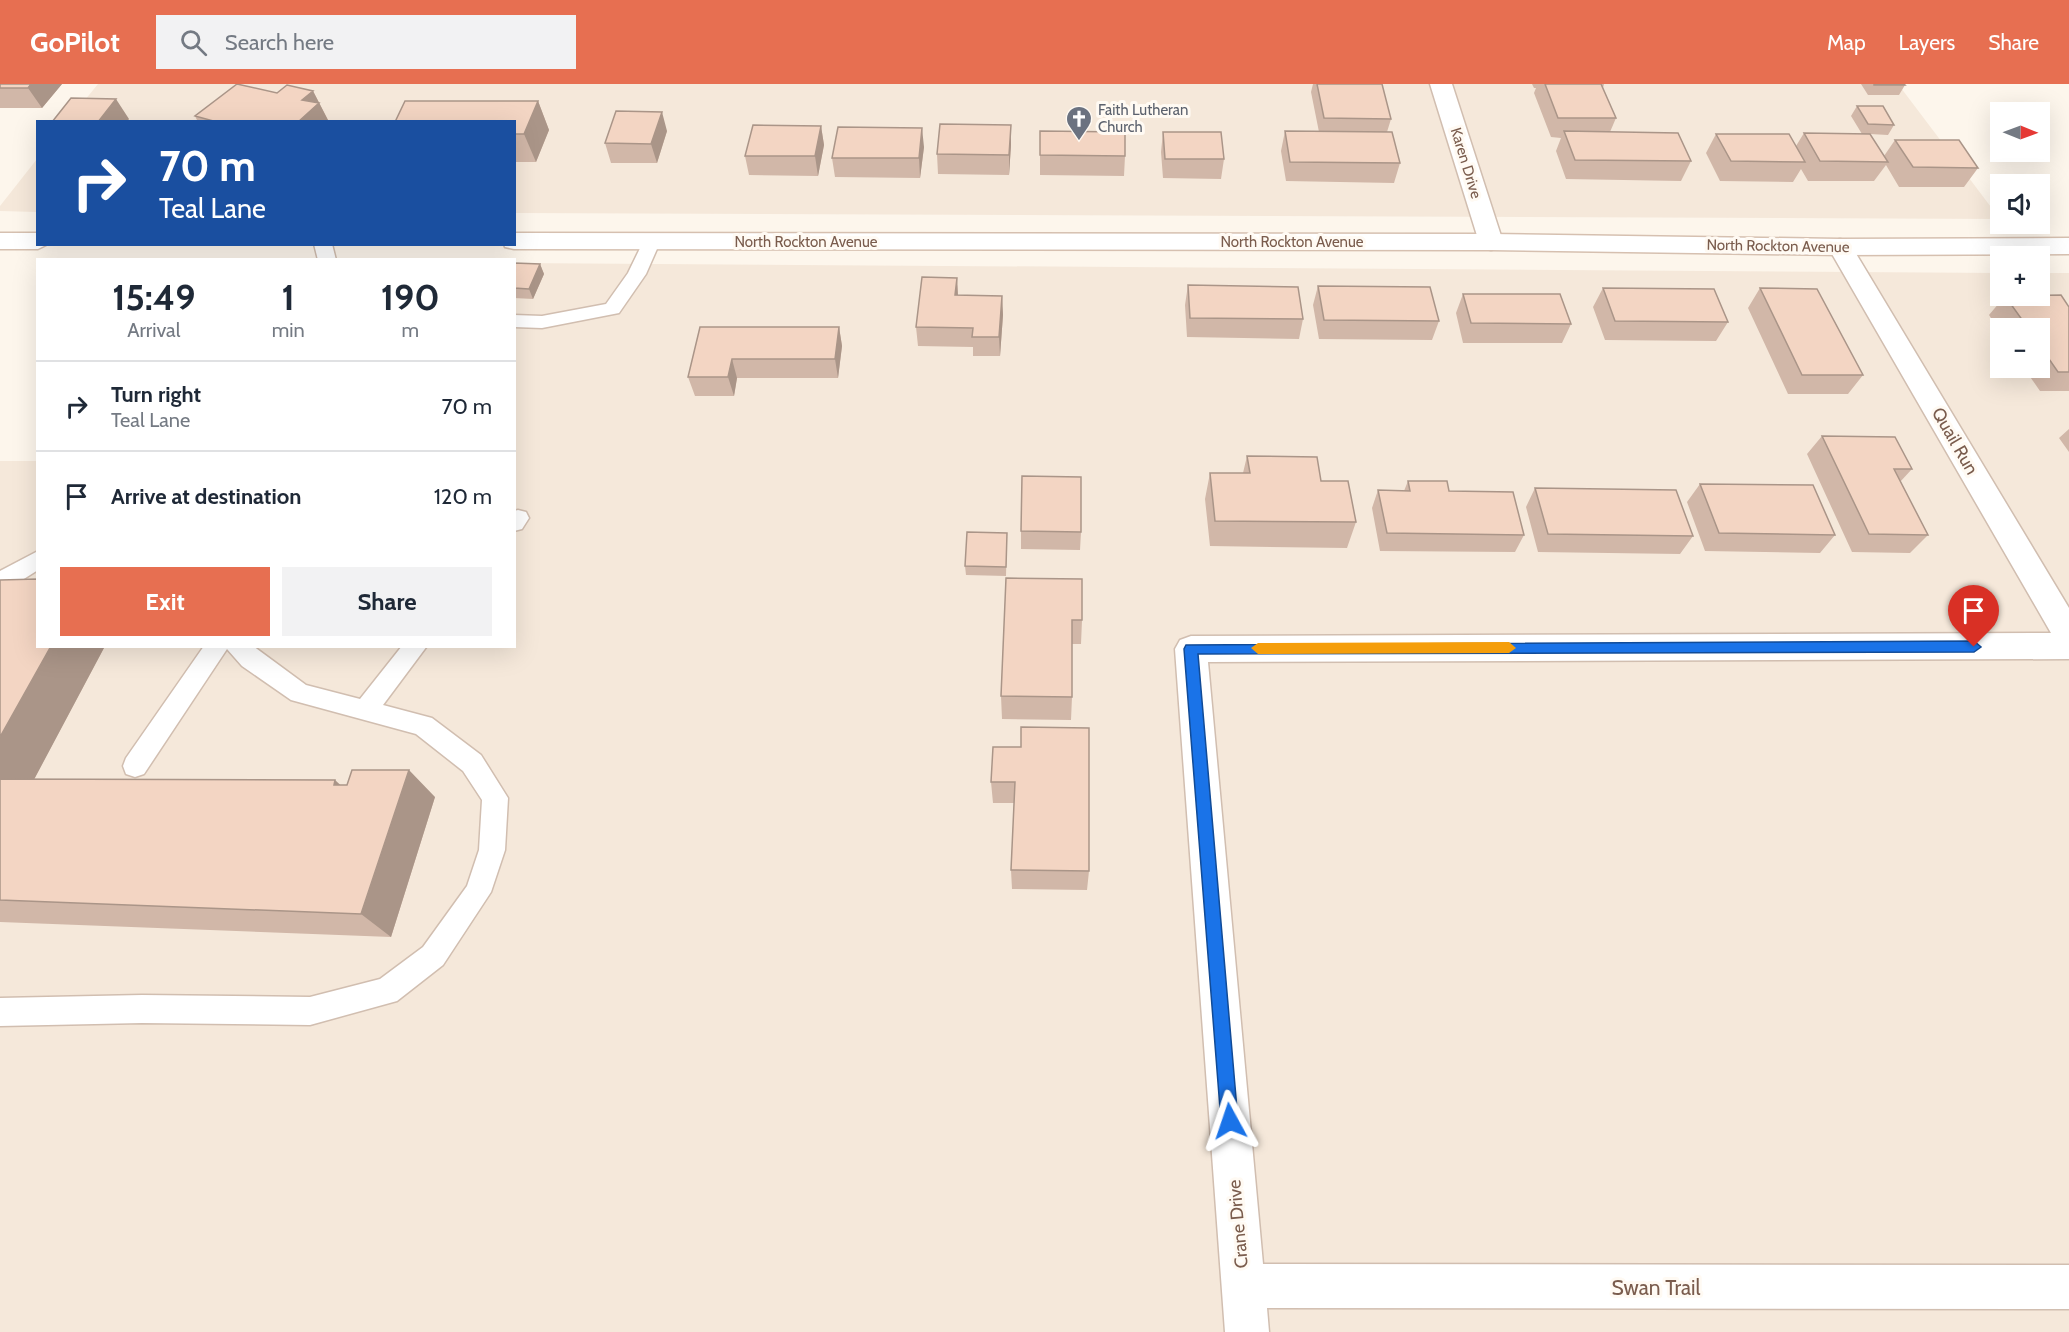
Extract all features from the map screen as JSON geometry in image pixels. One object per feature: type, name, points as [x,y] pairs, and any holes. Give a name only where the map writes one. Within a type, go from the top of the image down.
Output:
[{"type":"street","name":"Karen Drive","points":[[1441,84],[1491,242]]},
{"type":"street","points":[[0,241],[36,241]]},
{"type":"street","name":"North Rockton Avenue","points":[[516,241],[1491,242],[1840,247],[2069,246]]},
{"type":"street","name":"Quail Run","points":[[1840,247],[2069,636]]},
{"type":"street","name":"Crane Drive","points":[[1247,1332],[1191,649],[2069,646]]},
{"type":"street","name":"Swan Trail","points":[[1243,1286],[2069,1287]]},
{"type":"lane","points":[[516,321],[542,322],[612,309],[637,274],[651,242]]},
{"type":"lane","points":[[0,583],[36,560]]},
{"type":"lane","points":[[135,766],[216,648]]},
{"type":"lane","points":[[0,1012],[142,1009],[310,1011],[387,991],[433,956],[478,892],[492,850],[495,798],[472,763],[423,725],[299,693],[240,648]]},
{"type":"lane","points":[[365,710],[414,648]]},
{"type":"shaded area","points":[[98,84],[1898,84],[1990,206],[1990,219],[516,213],[516,120],[69,120]]},
{"type":"shaded area","points":[[36,160],[36,212],[0,211],[0,206]]},
{"type":"shaded area","points":[[516,263],[1990,273],[1990,306],[2050,306],[2050,273],[2069,273],[2069,1332],[0,1332],[0,461],[36,461],[36,648],[516,648]]},
{"type":"building","points":[[0,84],[31,84],[28,88],[0,88]]},
{"type":"building","points":[[237,84],[277,93],[287,85],[313,91],[302,100],[319,103],[300,120],[210,120],[195,116]]},
{"type":"building","points":[[1317,84],[1382,84],[1391,119],[1324,118]]},
{"type":"building","points":[[1545,84],[1601,84],[1616,118],[1558,118]]},
{"type":"building","points":[[1904,84],[1905,85],[1874,85]]},
{"type":"building","points":[[71,98],[116,99],[100,120],[54,120]]},
{"type":"building","points":[[405,101],[538,101],[524,134],[516,134],[516,120],[396,120]]},
{"type":"building","points":[[1857,106],[1883,106],[1894,125],[1868,124]]},
{"type":"building","points":[[616,111],[662,112],[651,144],[605,143]]},
{"type":"building","points":[[940,124],[1011,125],[1009,155],[937,154]]},
{"type":"building","points":[[753,125],[821,126],[815,156],[745,156]]},
{"type":"building","points":[[838,127],[922,128],[919,158],[832,158]]},
{"type":"building","points":[[1040,131],[1125,132],[1125,156],[1040,155]]},
{"type":"building","points":[[1285,131],[1392,132],[1400,163],[1290,162]]},
{"type":"building","points":[[1564,131],[1678,133],[1691,161],[1575,160]]},
{"type":"building","points":[[1163,132],[1221,132],[1224,159],[1165,159]]},
{"type":"building","points":[[1804,133],[1870,134],[1888,162],[1820,161]]},
{"type":"building","points":[[1716,134],[1789,134],[1805,162],[1731,161]]},
{"type":"building","points":[[1895,140],[1959,140],[1978,168],[1913,167]]},
{"type":"building","points":[[516,263],[540,264],[529,289],[516,288]]},
{"type":"building","points":[[922,277],[957,278],[955,295],[1002,296],[999,337],[972,337],[973,328],[916,327]]},
{"type":"building","points":[[1188,285],[1298,287],[1303,319],[1190,318]]},
{"type":"building","points":[[1318,286],[1430,287],[1439,321],[1324,320]]},
{"type":"building","points":[[1603,288],[1714,289],[1728,322],[1615,321]]},
{"type":"building","points":[[1760,288],[1817,289],[1863,375],[1802,375]]},
{"type":"building","points":[[1463,294],[1560,294],[1571,324],[1471,323]]},
{"type":"building","points":[[2050,295],[2061,295],[2069,307],[2069,372],[2058,372],[2050,360],[2050,318],[2021,318],[2012,306],[2050,306]]},
{"type":"building","points":[[700,327],[839,327],[835,359],[732,359],[728,377],[688,377]]},
{"type":"building","points":[[1822,436],[1895,437],[1912,469],[1894,469],[1928,535],[1869,534]]},
{"type":"building","points":[[1247,456],[1317,457],[1321,481],[1348,481],[1356,522],[1215,521],[1210,473],[1250,473]]},
{"type":"building","points":[[1022,476],[1081,477],[1081,532],[1021,531]]},
{"type":"building","points":[[1408,481],[1447,481],[1449,491],[1513,492],[1524,535],[1387,533],[1378,490],[1410,491]]},
{"type":"building","points":[[1700,484],[1813,485],[1835,535],[1719,533]]},
{"type":"building","points":[[1535,488],[1676,490],[1693,536],[1548,534]]},
{"type":"building","points":[[967,532],[1007,533],[1006,567],[965,566]]},
{"type":"building","points":[[1006,578],[1082,579],[1082,620],[1072,620],[1072,697],[1001,696]]},
{"type":"building","points":[[36,579],[36,648],[50,648],[0,737],[0,580]]},
{"type":"building","points":[[1021,727],[1089,728],[1089,871],[1011,870],[1015,782],[991,782],[993,747],[1021,747]]},
{"type":"building","points":[[352,770],[409,770],[361,914],[0,900],[0,779],[335,780],[334,785],[347,785]]},
{"type":"slow traffic","points":[[1258,648],[1509,648]]},
{"type":"place","name":"Faith Lutheran Church","points":[[1079,142]]},
{"type":"route","points":[[1230,1121],[1191,649],[1974,647]]}]
